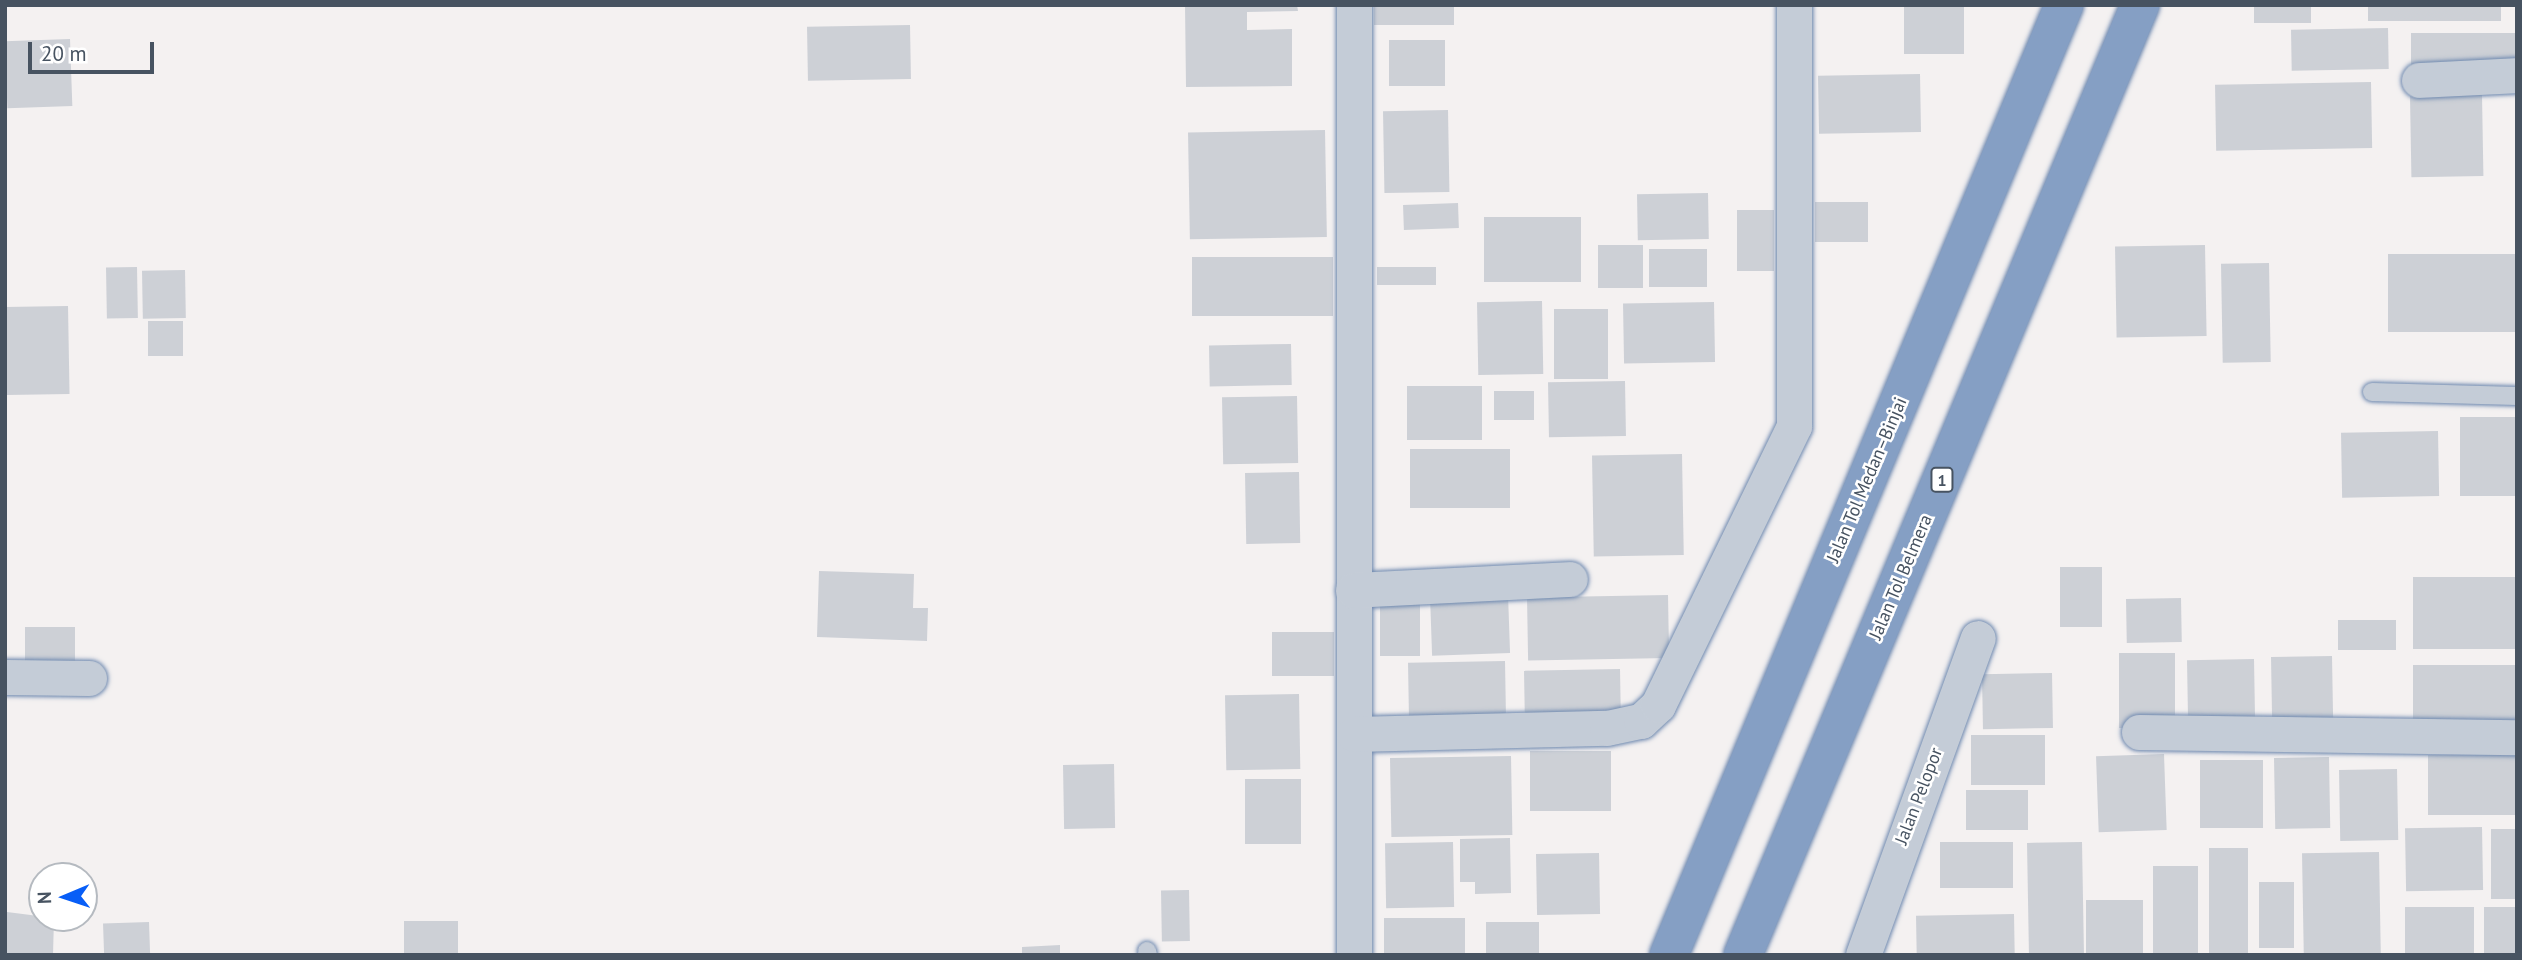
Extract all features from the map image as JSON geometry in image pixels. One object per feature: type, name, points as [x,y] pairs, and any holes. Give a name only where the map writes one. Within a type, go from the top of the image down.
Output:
[{"type":"highway","name":"Jalan Tol Medan–Binjai","points":[[1669,955],[2064,5]]},
{"type":"highway","name":"Jalan Tol Belmera","points":[[1744,955],[2140,5]]},
{"type":"street","points":[[1354,5],[1354,955]]},
{"type":"street","points":[[1354,734],[1607,729],[1641,721],[1658,705],[1794,426],[1794,5]]},
{"type":"street","points":[[2419,80],[2517,75]]},
{"type":"street","points":[[1353,590],[1570,579]]},
{"type":"street","name":"Jalan Pelopor","points":[[1863,955],[1978,638]]},
{"type":"street","points":[[5,677],[89,678]]},
{"type":"street","points":[[2139,732],[2517,737]]},
{"type":"lane","points":[[2372,392],[2517,396]]},
{"type":"building","points":[[1185,5],[1297,5],[1298,11],[1247,12],[1247,30],[1292,29],[1292,86],[1186,87]]},
{"type":"building","points":[[1374,5],[1454,5],[1454,25],[1374,25]]},
{"type":"building","points":[[1904,5],[1964,5],[1964,54],[1904,54]]},
{"type":"building","points":[[2254,5],[2311,5],[2311,23],[2254,23]]},
{"type":"building","points":[[2368,5],[2501,5],[2501,21],[2368,21]]},
{"type":"building","points":[[910,25],[911,79],[808,81],[807,27]]},
{"type":"building","points":[[2388,28],[2389,69],[2292,71],[2291,30]]},
{"type":"building","points":[[2411,33],[2517,33],[2517,68],[2411,68]]},
{"type":"building","points":[[70,39],[72,106],[7,108],[5,41]]},
{"type":"building","points":[[1389,40],[1445,40],[1445,86],[1389,86]]},
{"type":"building","points":[[1920,74],[1921,132],[1819,134],[1818,76]]},
{"type":"building","points":[[2371,82],[2372,148],[2216,151],[2215,85]]},
{"type":"building","points":[[2482,95],[2483,176],[2411,177],[2410,96]]},
{"type":"building","points":[[1448,110],[1449,192],[1384,193],[1383,111]]},
{"type":"building","points":[[1325,130],[1327,237],[1190,239],[1188,132]]},
{"type":"building","points":[[1708,193],[1709,239],[1638,240],[1637,194]]},
{"type":"building","points":[[1815,202],[1868,202],[1868,242],[1815,242]]},
{"type":"building","points":[[1458,203],[1459,228],[1404,230],[1403,205]]},
{"type":"building","points":[[1737,210],[1774,210],[1774,271],[1737,271]]},
{"type":"building","points":[[1484,217],[1581,217],[1581,282],[1484,282]]},
{"type":"building","points":[[1598,245],[1643,245],[1643,288],[1598,288]]},
{"type":"building","points":[[2205,245],[2207,336],[2117,338],[2115,247]]},
{"type":"building","points":[[1649,249],[1707,249],[1707,287],[1649,287]]},
{"type":"building","points":[[2388,254],[2517,254],[2517,332],[2388,332]]},
{"type":"building","points":[[1192,257],[1333,257],[1333,316],[1192,316]]},
{"type":"building","points":[[2269,263],[2271,362],[2223,363],[2221,264]]},
{"type":"building","points":[[137,267],[138,318],[107,319],[106,268]]},
{"type":"building","points":[[1377,267],[1436,267],[1436,285],[1377,285]]},
{"type":"building","points":[[185,270],[186,318],[143,319],[142,271]]},
{"type":"building","points":[[1542,301],[1543,374],[1478,375],[1477,302]]},
{"type":"building","points":[[1714,302],[1715,362],[1624,364],[1623,304]]},
{"type":"building","points":[[68,306],[70,394],[7,395],[5,307]]},
{"type":"building","points":[[1554,309],[1608,309],[1608,379],[1554,379]]},
{"type":"building","points":[[148,321],[183,321],[183,356],[148,356]]},
{"type":"building","points":[[1291,344],[1292,385],[1210,386],[1209,345]]},
{"type":"building","points":[[1625,381],[1626,436],[1549,437],[1548,382]]},
{"type":"building","points":[[1407,386],[1482,386],[1482,440],[1407,440]]},
{"type":"building","points":[[1494,391],[1534,391],[1534,420],[1494,420]]},
{"type":"building","points":[[1297,396],[1298,463],[1223,464],[1222,397]]},
{"type":"building","points":[[2460,417],[2517,417],[2517,496],[2460,496]]},
{"type":"building","points":[[2438,431],[2439,496],[2342,498],[2341,433]]},
{"type":"building","points":[[1410,449],[1510,449],[1510,508],[1410,508]]},
{"type":"building","points":[[1682,454],[1684,555],[1594,557],[1592,456]]},
{"type":"building","points":[[1299,472],[1300,543],[1246,544],[1245,473]]},
{"type":"building","points":[[2060,567],[2102,567],[2102,627],[2060,627]]},
{"type":"building","points":[[819,571],[914,574],[913,608],[928,608],[927,641],[817,637]]},
{"type":"building","points":[[2413,577],[2517,577],[2517,649],[2413,649]]},
{"type":"building","points":[[1508,594],[1510,653],[1432,656],[1430,597]]},
{"type":"building","points":[[1668,595],[1669,658],[1528,660],[1527,597]]},
{"type":"building","points":[[1380,597],[1420,597],[1420,656],[1380,656]]},
{"type":"building","points":[[2181,598],[2182,642],[2127,643],[2126,599]]},
{"type":"building","points":[[2338,620],[2396,620],[2396,650],[2338,650]]},
{"type":"building","points":[[25,627],[75,627],[75,675],[25,675]]},
{"type":"building","points":[[1272,632],[1334,632],[1334,676],[1272,676]]},
{"type":"building","points":[[2119,653],[2175,653],[2175,728],[2119,728]]},
{"type":"building","points":[[2332,656],[2333,728],[2272,729],[2271,657]]},
{"type":"building","points":[[2254,659],[2255,725],[2188,726],[2187,660]]},
{"type":"building","points":[[1505,661],[1506,726],[1409,728],[1408,663]]},
{"type":"building","points":[[2413,665],[2517,665],[2517,731],[2413,731]]},
{"type":"building","points":[[1620,669],[1621,719],[1525,721],[1524,671]]},
{"type":"building","points":[[2052,673],[2053,728],[1983,729],[1982,674]]},
{"type":"building","points":[[1299,694],[1300,769],[1226,770],[1225,695]]},
{"type":"building","points":[[1971,735],[2045,735],[2045,785],[1971,785]]},
{"type":"building","points":[[1530,751],[1611,751],[1611,811],[1530,811]]},
{"type":"building","points":[[2164,754],[2167,830],[2099,832],[2096,756]]},
{"type":"building","points":[[2428,755],[2517,755],[2517,815],[2428,815]]},
{"type":"building","points":[[1511,756],[1512,835],[1391,837],[1390,758]]},
{"type":"building","points":[[2329,757],[2330,828],[2275,829],[2274,758]]},
{"type":"building","points":[[2200,760],[2263,760],[2263,828],[2200,828]]},
{"type":"building","points":[[1114,764],[1115,828],[1064,829],[1063,765]]},
{"type":"building","points":[[2397,769],[2398,840],[2340,841],[2339,770]]},
{"type":"building","points":[[1245,779],[1301,779],[1301,844],[1245,844]]},
{"type":"building","points":[[1966,790],[2028,790],[2028,830],[1966,830]]},
{"type":"building","points":[[2482,827],[2483,890],[2406,891],[2405,828]]},
{"type":"building","points":[[2491,829],[2517,829],[2517,899],[2491,899]]},
{"type":"building","points":[[1510,838],[1511,893],[1475,894],[1475,882],[1460,882],[1460,839]]},
{"type":"building","points":[[1453,842],[1454,907],[1386,908],[1385,843]]},
{"type":"building","points":[[1940,842],[2013,842],[2013,888],[1940,888]]},
{"type":"building","points":[[2082,842],[2084,955],[2029,955],[2027,843]]},
{"type":"building","points":[[2209,848],[2248,848],[2248,955],[2209,955]]},
{"type":"building","points":[[2379,852],[2381,955],[2304,955],[2302,853]]},
{"type":"building","points":[[1599,853],[1600,914],[1537,915],[1536,854]]},
{"type":"building","points":[[2153,866],[2198,866],[2198,955],[2153,955]]},
{"type":"building","points":[[2259,882],[2294,882],[2294,948],[2259,948]]},
{"type":"building","points":[[1161,890],[1189,890],[1190,941],[1162,941]]},
{"type":"building","points":[[2086,900],[2143,900],[2143,955],[2086,955]]},
{"type":"building","points":[[2405,907],[2474,907],[2474,955],[2405,955]]},
{"type":"building","points":[[2484,907],[2517,907],[2517,955],[2484,955]]},
{"type":"building","points":[[7,912],[28,915],[28,932],[54,932],[53,955],[6,955]]},
{"type":"building","points":[[2014,914],[2015,955],[1917,955],[1916,916]]},
{"type":"building","points":[[1384,918],[1465,918],[1465,955],[1384,955]]},
{"type":"building","points":[[404,921],[458,921],[458,955],[404,955]]},
{"type":"building","points":[[149,922],[150,955],[104,955],[103,924]]},
{"type":"building","points":[[1486,922],[1539,922],[1539,955],[1486,955]]},
{"type":"building","points":[[1060,945],[1060,955],[1022,955],[1022,947]]}]
